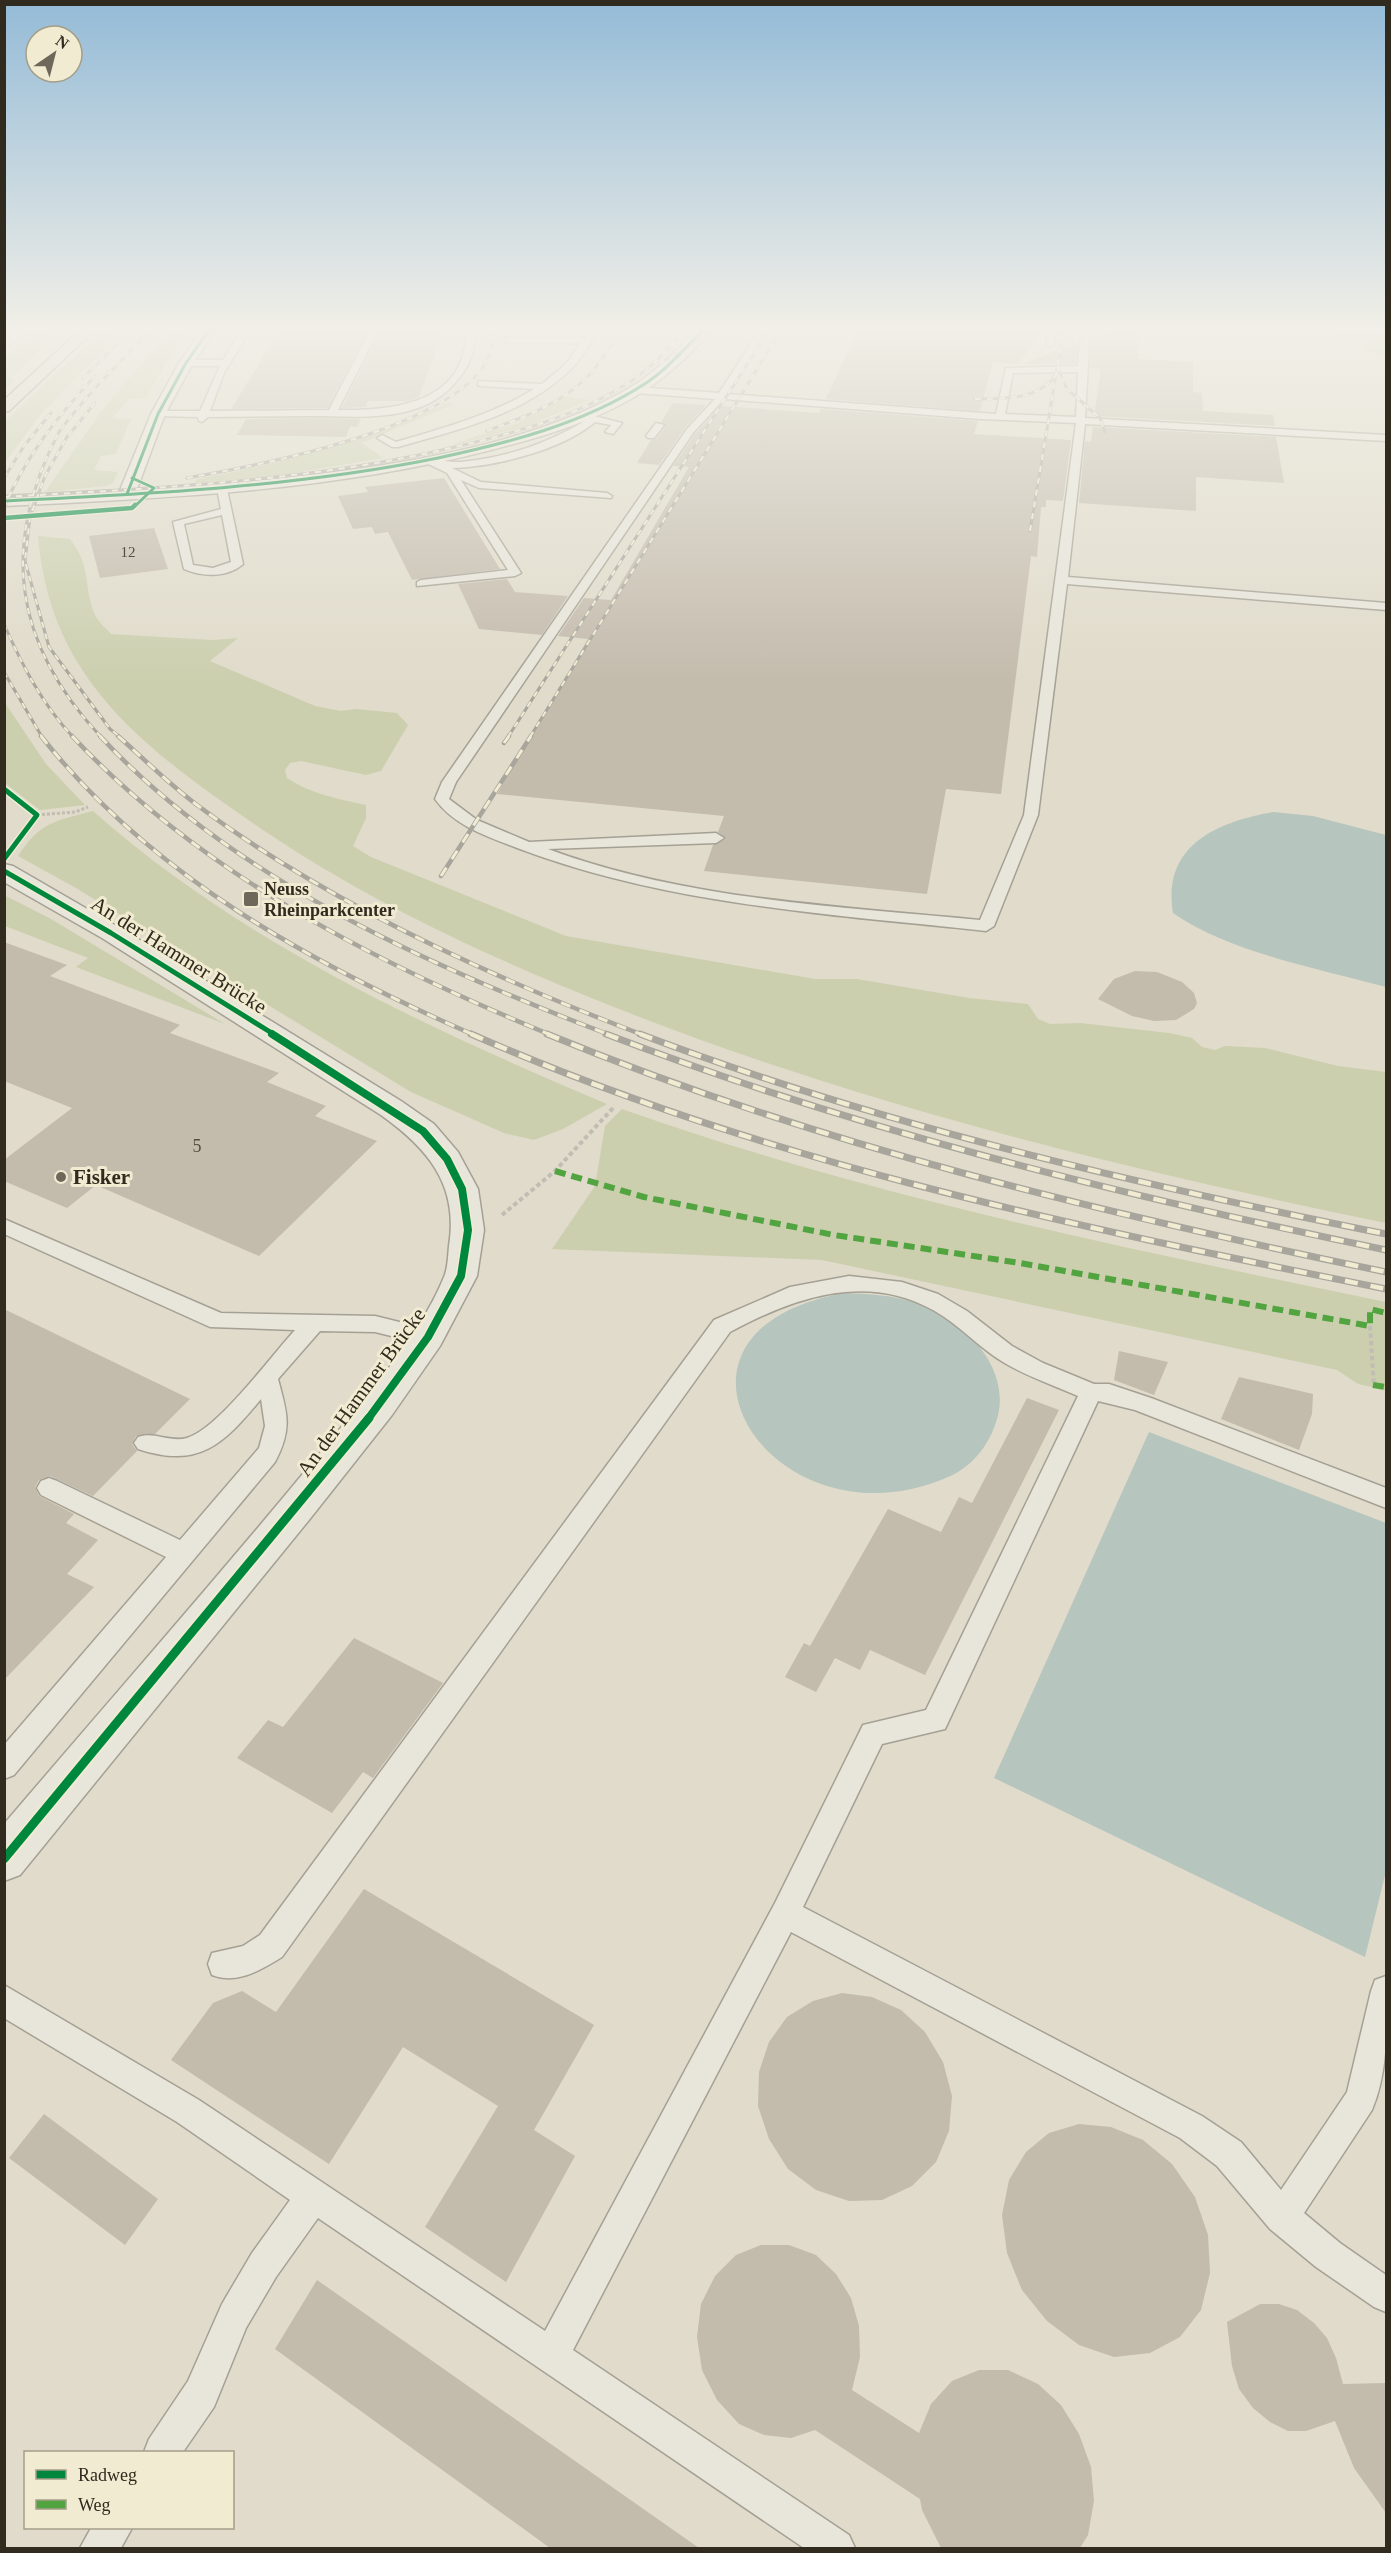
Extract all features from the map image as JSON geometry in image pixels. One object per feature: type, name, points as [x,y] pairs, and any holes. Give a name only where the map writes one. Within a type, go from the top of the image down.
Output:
[{"type":"street","points":[[45,512],[95,505],[127,494],[146,446]]},
{"type":"street","points":[[4,501],[200,491],[314,480],[432,463],[490,446]]},
{"type":"street","points":[[4,514],[120,505],[200,491]]},
{"type":"street","name":"An der Hammer Brücke","points":[[4,871],[121,939],[391,1108],[423,1131],[447,1159],[462,1189],[468,1230],[461,1276],[428,1337],[296,1509],[4,1859]]},
{"type":"lane","points":[[432,463],[459,466],[539,446]]},
{"type":"lane","points":[[680,446],[449,782],[442,799],[454,814],[522,845],[608,874],[711,895],[986,926],[1031,815],[1078,446]]},
{"type":"lane","points":[[479,485],[495,465],[486,461]]},
{"type":"lane","points":[[432,463],[479,485],[607,496]]},
{"type":"lane","points":[[421,584],[515,573],[452,474]]},
{"type":"lane","points":[[222,489],[237,564],[226,569],[203,572],[189,567],[178,522],[225,511]]},
{"type":"lane","points":[[1062,580],[1386,607]]},
{"type":"lane","points":[[522,845],[716,838]]},
{"type":"lane","points":[[4,1226],[218,1321],[375,1324],[428,1337]]},
{"type":"lane","points":[[223,1964],[247,1961],[271,1946],[722,1326],[796,1290],[858,1282],[891,1286],[931,1299],[963,1318],[1005,1353],[1091,1392],[1109,1393],[1143,1404],[1386,1498]]},
{"type":"lane","points":[[146,1443],[177,1450],[196,1446],[213,1436],[313,1324]]},
{"type":"lane","points":[[4,1766],[184,1554],[276,1441],[278,1426],[266,1377]]},
{"type":"lane","points":[[551,2355],[785,1913],[873,1734],[935,1720],[1091,1392]]},
{"type":"lane","points":[[49,1488],[184,1554]]},
{"type":"lane","points":[[785,1913],[1191,2127],[1229,2154],[1282,2217],[1328,2254],[1386,2295]]},
{"type":"lane","points":[[1282,2217],[1361,2099],[1386,1991]]},
{"type":"lane","points":[[4,2000],[189,2111],[836,2548]]},
{"type":"lane","points":[[163,2451],[201,2394],[234,2316],[264,2265],[314,2195]]},
{"type":"lane","points":[[99,2548],[112,2529]]},
{"type":"path","points":[[38,815],[75,812],[88,807]]},
{"type":"path","points":[[468,1230],[508,1213],[555,1171],[613,1108]]},
{"type":"path","points":[[1370,1326],[1374,1387]]},
{"type":"green space","points":[[5,446],[17,446],[5,462]]},
{"type":"green space","points":[[77,446],[119,446],[116,454],[101,456],[94,470],[118,472],[113,483],[106,486],[45,492]]},
{"type":"green space","points":[[335,446],[366,446],[383,458],[276,476],[195,483],[197,479],[262,466]]},
{"type":"green space","points":[[38,536],[70,539],[82,558],[95,615],[111,634],[212,640],[238,638],[210,661],[315,706],[341,711],[356,709],[397,713],[408,725],[381,771],[366,775],[301,761],[290,763],[285,770],[287,778],[296,784],[325,795],[366,805],[366,818],[353,846],[371,857],[566,936],[815,979],[857,979],[969,998],[1028,1004],[1038,1019],[1050,1024],[1080,1023],[1169,1033],[1192,1038],[1202,1047],[1215,1050],[1225,1046],[1265,1048],[1338,1066],[1386,1072],[1386,1223],[1092,1157],[899,1105],[803,1075],[614,1007],[468,945],[421,922],[329,871],[240,814],[173,765],[111,708],[78,663],[62,633],[46,586]]},
{"type":"green space","points":[[5,703],[46,764],[85,805],[40,810],[5,783]]},
{"type":"green space","points":[[93,811],[150,858],[211,902],[273,941],[404,1012],[607,1104],[563,1129],[534,1140],[504,1133],[411,1092],[76,888],[18,856],[41,829],[68,817]]},
{"type":"green space","points":[[4,895],[51,919],[225,1024],[76,967],[88,958],[5,926]]},
{"type":"green space","points":[[622,1109],[810,1169],[905,1195],[1097,1241],[1386,1302],[1386,1390],[1358,1384],[1337,1370],[822,1260],[552,1249],[595,1186],[605,1126]]},
{"type":"shaded area","points":[[1273,812],[1313,816],[1386,835],[1386,987],[1247,949],[1195,927],[1173,913],[1172,890],[1176,870],[1185,854],[1214,830],[1232,822]]},
{"type":"shaded area","points":[[845,1293],[872,1294],[916,1303],[952,1321],[982,1350],[992,1367],[998,1385],[1000,1405],[995,1425],[987,1442],[970,1463],[956,1473],[884,1493],[828,1486],[781,1463],[750,1428],[736,1388],[745,1349],[780,1315]]},
{"type":"shaded area","points":[[1149,1432],[1386,1523],[1386,1871],[1365,1957],[994,1778]]},
{"type":"building","points":[[647,446],[672,446],[659,465],[637,463]]},
{"type":"building","points":[[687,446],[1070,446],[1063,501],[1046,500],[1046,507],[1041,507],[1037,557],[1031,556],[1001,794],[946,789],[927,894],[704,871],[713,845],[726,839],[718,832],[724,816],[497,794],[588,639],[558,636],[584,598],[611,600],[689,467],[673,466]]},
{"type":"building","points":[[1085,446],[1278,446],[1284,483],[1196,477],[1196,511],[1079,503]]},
{"type":"building","points":[[444,478],[500,569],[412,580],[388,532],[375,534],[372,527],[353,529],[338,496],[368,492],[365,487]]},
{"type":"building","points":[[154,528],[168,569],[100,578],[89,536]]},
{"type":"building","points":[[507,579],[515,592],[568,596],[542,635],[479,629],[458,584]]},
{"type":"building","points":[[4,942],[67,965],[50,976],[180,1025],[170,1033],[279,1073],[267,1082],[326,1106],[315,1116],[377,1141],[259,1256],[96,1185],[67,1208],[4,1181],[4,1160],[72,1108],[4,1081]]},
{"type":"building","points":[[1135,971],[1157,972],[1182,982],[1194,993],[1197,1003],[1194,1009],[1176,1020],[1154,1021],[1132,1016],[1098,999],[1114,979]]},
{"type":"building","points":[[4,1309],[190,1399],[155,1434],[136,1436],[132,1444],[137,1451],[93,1496],[50,1476],[39,1480],[35,1487],[39,1496],[74,1514],[66,1523],[98,1540],[67,1574],[94,1587],[4,1680]]},
{"type":"building","points":[[1119,1351],[1168,1362],[1154,1395],[1114,1380]]},
{"type":"building","points":[[1239,1377],[1313,1394],[1312,1414],[1299,1450],[1221,1419]]},
{"type":"building","points":[[1027,1398],[1059,1410],[925,1675],[870,1650],[860,1670],[835,1658],[816,1692],[785,1677],[804,1643],[810,1646],[888,1509],[941,1532],[959,1497],[972,1503]]},
{"type":"building","points":[[354,1638],[443,1683],[373,1778],[363,1772],[332,1813],[237,1758],[268,1720],[283,1727]]},
{"type":"building","points":[[364,1889],[594,2025],[534,2130],[575,2156],[506,2282],[425,2227],[498,2106],[403,2047],[329,2164],[171,2060],[213,2003],[242,1991],[276,2012]]},
{"type":"building","points":[[842,1993],[872,1997],[901,2010],[925,2032],[943,2062],[952,2096],[949,2131],[936,2162],[912,2186],[882,2200],[849,2201],[816,2190],[788,2169],[769,2139],[758,2106],[759,2072],[769,2042],[787,2017],[813,2001]]},
{"type":"building","points":[[44,2114],[158,2199],[125,2245],[9,2158]]},
{"type":"building","points":[[1079,2124],[1111,2127],[1143,2140],[1172,2164],[1195,2197],[1208,2235],[1210,2273],[1201,2310],[1180,2337],[1150,2353],[1114,2357],[1079,2345],[1047,2321],[1022,2290],[1007,2253],[1002,2215],[1009,2180],[1026,2152],[1049,2133]]},
{"type":"building","points":[[761,2245],[789,2245],[816,2255],[836,2274],[851,2298],[859,2326],[860,2357],[852,2390],[919,2433],[931,2404],[952,2381],[979,2370],[1008,2370],[1038,2384],[1061,2405],[1079,2434],[1091,2467],[1094,2501],[1088,2535],[1080,2548],[941,2548],[922,2510],[920,2499],[815,2430],[791,2438],[764,2435],[739,2424],[717,2400],[702,2370],[697,2337],[701,2304],[715,2276],[736,2255]]},
{"type":"building","points":[[317,2280],[699,2548],[550,2548],[275,2349]]},
{"type":"building","points":[[1260,2304],[1279,2304],[1297,2310],[1314,2323],[1327,2338],[1336,2358],[1343,2384],[1386,2383],[1386,2513],[1354,2468],[1335,2421],[1306,2431],[1288,2431],[1270,2422],[1253,2408],[1239,2389],[1232,2366],[1227,2322]]},
{"type":"railway","points":[[4,478],[24,446]]},
{"type":"railway","points":[[9,497],[38,446]]},
{"type":"railway","points":[[34,495],[53,446]]},
{"type":"railway","points":[[38,495],[45,476],[62,446]]},
{"type":"railway","points":[[187,478],[264,463],[329,446]]},
{"type":"railway","points":[[38,495],[287,476],[399,459],[459,446]]},
{"type":"railway","points":[[508,737],[695,446]]},
{"type":"railway","points":[[530,737],[709,446]]},
{"type":"railway","points":[[1030,531],[1044,446]]},
{"type":"railway","points":[[9,497],[34,495]]},
{"type":"railway","points":[[34,495],[28,514],[23,553],[25,592],[33,629],[49,666],[72,702],[101,737]]},
{"type":"railway","points":[[34,495],[38,495]]},
{"type":"railway","points":[[38,495],[30,517],[25,561],[49,647],[110,729],[120,737]]},
{"type":"railway","points":[[4,497],[9,497]]},
{"type":"railway","points":[[4,508],[9,497]]},
{"type":"railway","points":[[4,624],[34,684],[73,737]]},
{"type":"railway","points":[[4,672],[42,737]]},
{"type":"railway","points":[[41,736],[85,786],[133,832],[184,874],[239,912],[296,947],[354,978],[474,1035]]},
{"type":"railway","points":[[118,736],[197,805],[300,874],[412,935],[470,963],[643,1035]]},
{"type":"railway","points":[[504,743],[509,736]]},
{"type":"railway","points":[[441,876],[531,736]]},
{"type":"railway","points":[[73,737],[123,786],[177,831],[235,873],[295,911],[421,978],[551,1035]]},
{"type":"railway","points":[[101,737],[152,787],[210,833],[272,875],[337,913],[405,948],[473,980],[610,1035]]},
{"type":"railway","points":[[471,1034],[581,1079],[693,1119],[806,1155],[1037,1215],[1386,1289]]},
{"type":"railway","points":[[547,1034],[649,1074],[856,1143],[1066,1200],[1173,1226],[1386,1272]]},
{"type":"railway","points":[[606,1034],[797,1101],[992,1158],[1188,1207],[1386,1250]]},
{"type":"railway","points":[[640,1034],[823,1097],[1008,1149],[1102,1173],[1386,1234]]},
{"type":"marked path","points":[[555,1171],[644,1197],[834,1235],[1020,1263],[1370,1326],[1370,1309],[1386,1313]]},
{"type":"marked path","points":[[1373,1385],[1386,1387]]},
{"type":"cycle path","points":[[127,494],[146,446]]},
{"type":"cycle path","points":[[4,501],[175,492],[288,482],[344,475],[489,446]]},
{"type":"cycle path","points":[[4,518],[132,508],[154,488],[132,478]]},
{"type":"cycle path","points":[[4,789],[37,815],[4,859]]},
{"type":"cycle path","points":[[4,871],[111,933],[391,1108],[423,1131],[447,1159],[462,1189],[468,1230],[461,1276],[428,1337],[379,1405],[296,1509],[4,1859]]},
{"type":"place","name":"Neuss Rheinparkcenter","points":[[251,899]]},
{"type":"place","name":"Fisker","points":[[61,1177]]}]
